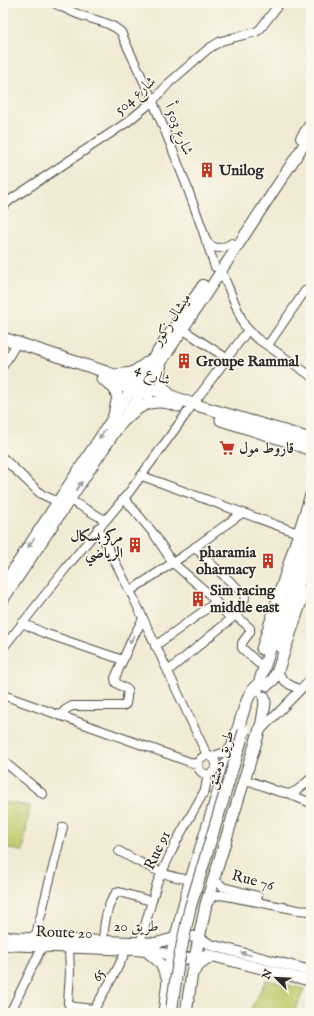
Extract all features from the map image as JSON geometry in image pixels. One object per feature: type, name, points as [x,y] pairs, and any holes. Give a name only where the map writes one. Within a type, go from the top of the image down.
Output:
[{"type":"highway","name":"شارع 4","points":[[3,338],[16,346],[79,370],[105,376],[191,407]]},
{"type":"highway","name":"شارع 4","points":[[3,346],[16,346]]},
{"type":"highway","points":[[158,360],[160,382],[171,400],[149,403],[141,406],[115,424],[118,402],[117,393],[105,376],[132,373],[158,360]]},
{"type":"highway","points":[[191,407],[304,438],[311,451]]},
{"type":"highway","points":[[262,683],[258,672],[258,663],[269,623],[311,495]]},
{"type":"highway","name":"طريق دمشق","points":[[178,1013],[190,939],[198,908],[252,732],[262,683],[283,619],[311,520]]},
{"type":"highway","name":"طريق دمشق","points":[[283,619],[311,545]]},
{"type":"highway","points":[[164,1013],[171,956],[189,884],[248,699],[254,687],[273,680],[278,670],[311,570]]},
{"type":"highway","name":"طريق دمشق","points":[[171,1013],[178,964],[190,908],[264,697],[262,683]]},
{"type":"highway","points":[[186,1013],[192,973],[206,904],[244,780],[252,732]]},
{"type":"highway","points":[[192,973],[201,963],[212,956]]},
{"type":"main road","name":"ميشال زكور","points":[[158,360],[182,329],[218,269],[232,242],[311,123]]},
{"type":"main road","name":"ميشال زكور","points":[[3,600],[70,500],[138,388],[311,134]]},
{"type":"main road","name":"ميشال زكور","points":[[3,585],[58,502],[115,424]]},
{"type":"main road","name":"طريق 20","points":[[3,937],[140,943],[160,947],[175,938],[199,938],[211,945],[311,971]]},
{"type":"main road","name":"Route 20","points":[[3,945],[127,949],[146,951],[160,947],[171,956],[183,959],[195,958],[203,955],[212,956],[311,981]]},
{"type":"main road","points":[[146,951],[160,963],[168,980]]},
{"type":"street","name":"شارع 503 أ","points":[[54,3],[69,11],[107,23],[117,28],[121,32],[153,101],[190,192],[206,240],[218,269],[244,325],[248,330]]},
{"type":"street","name":"شارع 504","points":[[3,206],[126,123],[153,101],[169,83],[208,49],[221,41],[256,32],[280,3]]},
{"type":"street","points":[[206,240],[217,248],[224,247],[232,242]]},
{"type":"street","points":[[268,345],[305,291]]},
{"type":"street","points":[[182,329],[228,359]]},
{"type":"street","points":[[3,648],[98,528],[142,476],[248,330],[311,376]]},
{"type":"street","points":[[3,366],[16,346]]},
{"type":"street","points":[[3,458],[41,494],[58,502]]},
{"type":"street","points":[[142,476],[298,533]]},
{"type":"street","points":[[124,498],[154,534],[173,563],[233,617],[250,628],[250,632],[242,644],[242,648],[258,663]]},
{"type":"street","points":[[70,500],[105,520]]},
{"type":"street","points":[[130,590],[173,563],[242,513]]},
{"type":"street","points":[[98,528],[130,590],[155,646],[209,756],[215,760],[216,765],[214,770],[209,773],[201,772],[198,765],[201,757],[209,756],[225,752],[233,746]]},
{"type":"street","points":[[168,671],[233,617],[243,606],[245,600],[245,595],[195,547]]},
{"type":"street","points":[[155,646],[216,602]]},
{"type":"street","points":[[60,716],[65,710],[72,706],[125,705],[128,690],[118,685],[115,680],[132,639],[143,619]]},
{"type":"street","points":[[22,623],[44,633],[123,660]]},
{"type":"street","points":[[278,670],[281,677],[286,682],[291,686],[300,689]]},
{"type":"street","points":[[252,732],[311,679]]},
{"type":"street","points":[[3,695],[198,765]]},
{"type":"street","points":[[3,761],[42,794]]},
{"type":"street","points":[[209,773],[216,782],[218,792]]},
{"type":"street","name":"Rue 91","points":[[140,943],[151,901],[162,872],[177,840],[206,788],[209,773]]},
{"type":"street","points":[[291,794],[311,778]]},
{"type":"street","points":[[244,780],[256,782],[283,793],[291,794],[311,803]]},
{"type":"street","points":[[35,939],[63,827]]},
{"type":"street","points":[[119,851],[141,863],[182,879],[189,884]]},
{"type":"street","name":"Rue 76","points":[[213,878],[223,887],[235,894],[267,904],[303,911],[311,910]]},
{"type":"street","points":[[103,941],[108,910],[111,900],[116,893],[119,892],[151,901]]},
{"type":"street","name":"Rue 76","points":[[206,904],[215,896],[235,894],[290,904],[311,910]]},
{"type":"street","name":"Rue 76","points":[[267,904],[290,904]]},
{"type":"street","points":[[10,1013],[42,947]]},
{"type":"street","points":[[69,948],[69,1006],[93,1011]]},
{"type":"street","name":"65","points":[[93,1011],[127,949]]},
{"type":"green space","points":[[3,802],[30,806],[23,851],[3,848]]},
{"type":"green space","points":[[266,980],[304,989],[294,1013],[249,1013]]},
{"type":"place","name":"Unilog","points":[[207,170]]},
{"type":"place","name":"Groupe Rammal","points":[[184,361]]},
{"type":"place","name":"قاروط مول","points":[[227,448]]},
{"type":"place","name":"مركز بسكال الرياضي","points":[[135,545]]},
{"type":"place","name":"pharamia oharmacy","points":[[268,561]]},
{"type":"place","name":"Sim racing middle east","points":[[198,599]]}]
